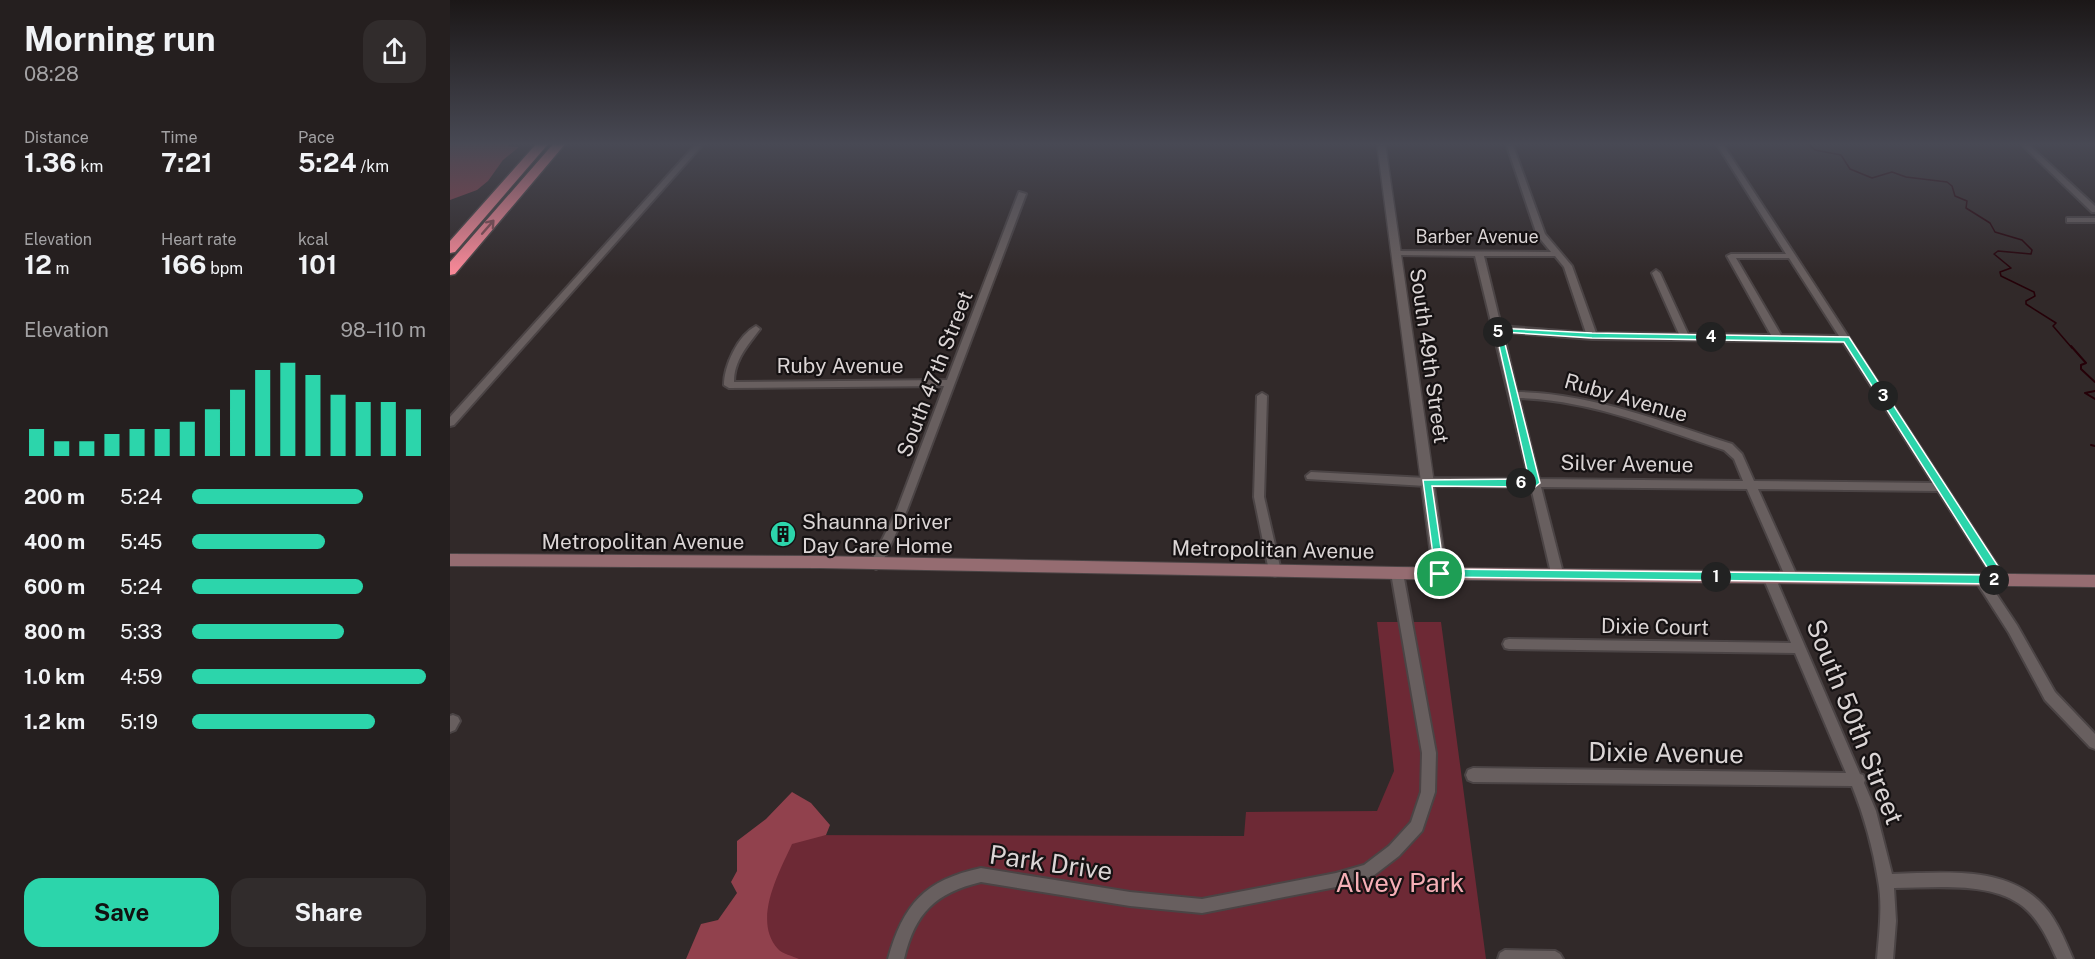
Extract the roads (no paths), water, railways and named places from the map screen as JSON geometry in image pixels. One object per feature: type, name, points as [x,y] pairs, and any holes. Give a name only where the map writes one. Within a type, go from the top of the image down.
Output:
[{"type":"highway","points":[[450,249],[504,188]]},
{"type":"highway","points":[[450,271],[522,188]]},
{"type":"main road","name":"Metropolitan Avenue","points":[[450,560],[2095,581]]},
{"type":"street","points":[[450,423],[660,188]]},
{"type":"street","name":"South 49th Street","points":[[1387,188],[1440,574]]},
{"type":"street","points":[[1525,188],[1541,235],[1568,266],[1592,336]]},
{"type":"street","points":[[1748,188],[2001,580]]},
{"type":"street","points":[[2071,188],[2095,210]]},
{"type":"street","name":"South 47th Street","points":[[876,564],[902,510],[1022,194]]},
{"type":"street","points":[[2070,220],[2095,220]]},
{"type":"street","name":"Barber Avenue","points":[[1396,253],[1558,254]]},
{"type":"street","points":[[1479,254],[1557,573]]},
{"type":"street","points":[[1777,337],[1731,256],[1791,256]]},
{"type":"street","points":[[1656,273],[1685,337]]},
{"type":"street","name":"Ruby Avenue","points":[[756,329],[748,337],[730,366],[729,385],[951,383]]},
{"type":"street","points":[[1497,329],[1592,336],[1846,339]]},
{"type":"street","name":"Ruby Avenue","points":[[1514,395],[1539,394],[1569,398],[1728,447],[1738,457],[1750,485]]},
{"type":"street","points":[[1262,396],[1259,497],[1275,571]]},
{"type":"street","name":"Silver Avenue","points":[[1311,476],[1426,482],[1942,487]]},
{"type":"street","points":[[1750,485],[1791,576]]},
{"type":"street","name":"Park Drive","points":[[896,959],[901,936],[921,903],[939,888],[959,878],[990,876],[1202,906],[1336,880],[1368,871],[1394,851],[1417,826],[1428,792],[1429,753],[1397,573]]},
{"type":"street","name":"South 50th Street","points":[[1769,577],[1858,780],[1880,850],[1886,881],[1888,921],[1885,959]]},
{"type":"street","points":[[1981,580],[2013,629],[2050,696],[2095,743]]},
{"type":"street","name":"Dixie Court","points":[[1509,644],[1800,648]]},
{"type":"street","name":"Dixie Avenue","points":[[1473,775],[1858,780]]},
{"type":"street","points":[[1886,881],[1992,883],[2010,889],[2028,901],[2046,921],[2065,959]]},
{"type":"street","points":[[1505,958],[1555,959]]},
{"type":"waterway","points":[[1953,188],[1955,196],[1967,201],[1966,208],[1990,223],[1995,232],[2022,240],[2032,250],[2031,254],[1998,251],[1994,254],[2011,268],[2000,272],[2001,276],[2034,292],[2035,296],[2026,301],[2026,304],[2056,323],[2053,326],[2072,348]]},
{"type":"waterway","points":[[2071,346],[2086,363],[2081,365],[2081,369],[2095,382]]},
{"type":"waterway","points":[[2095,391],[2085,393],[2095,399]]},
{"type":"waterway","points":[[2091,445],[2095,446]]},
{"type":"place","name":"Shaunna Driver Day Care Home","points":[[783,534]]},
{"type":"park label","name":"Alvey Park","points":[[1400,883]]}]
